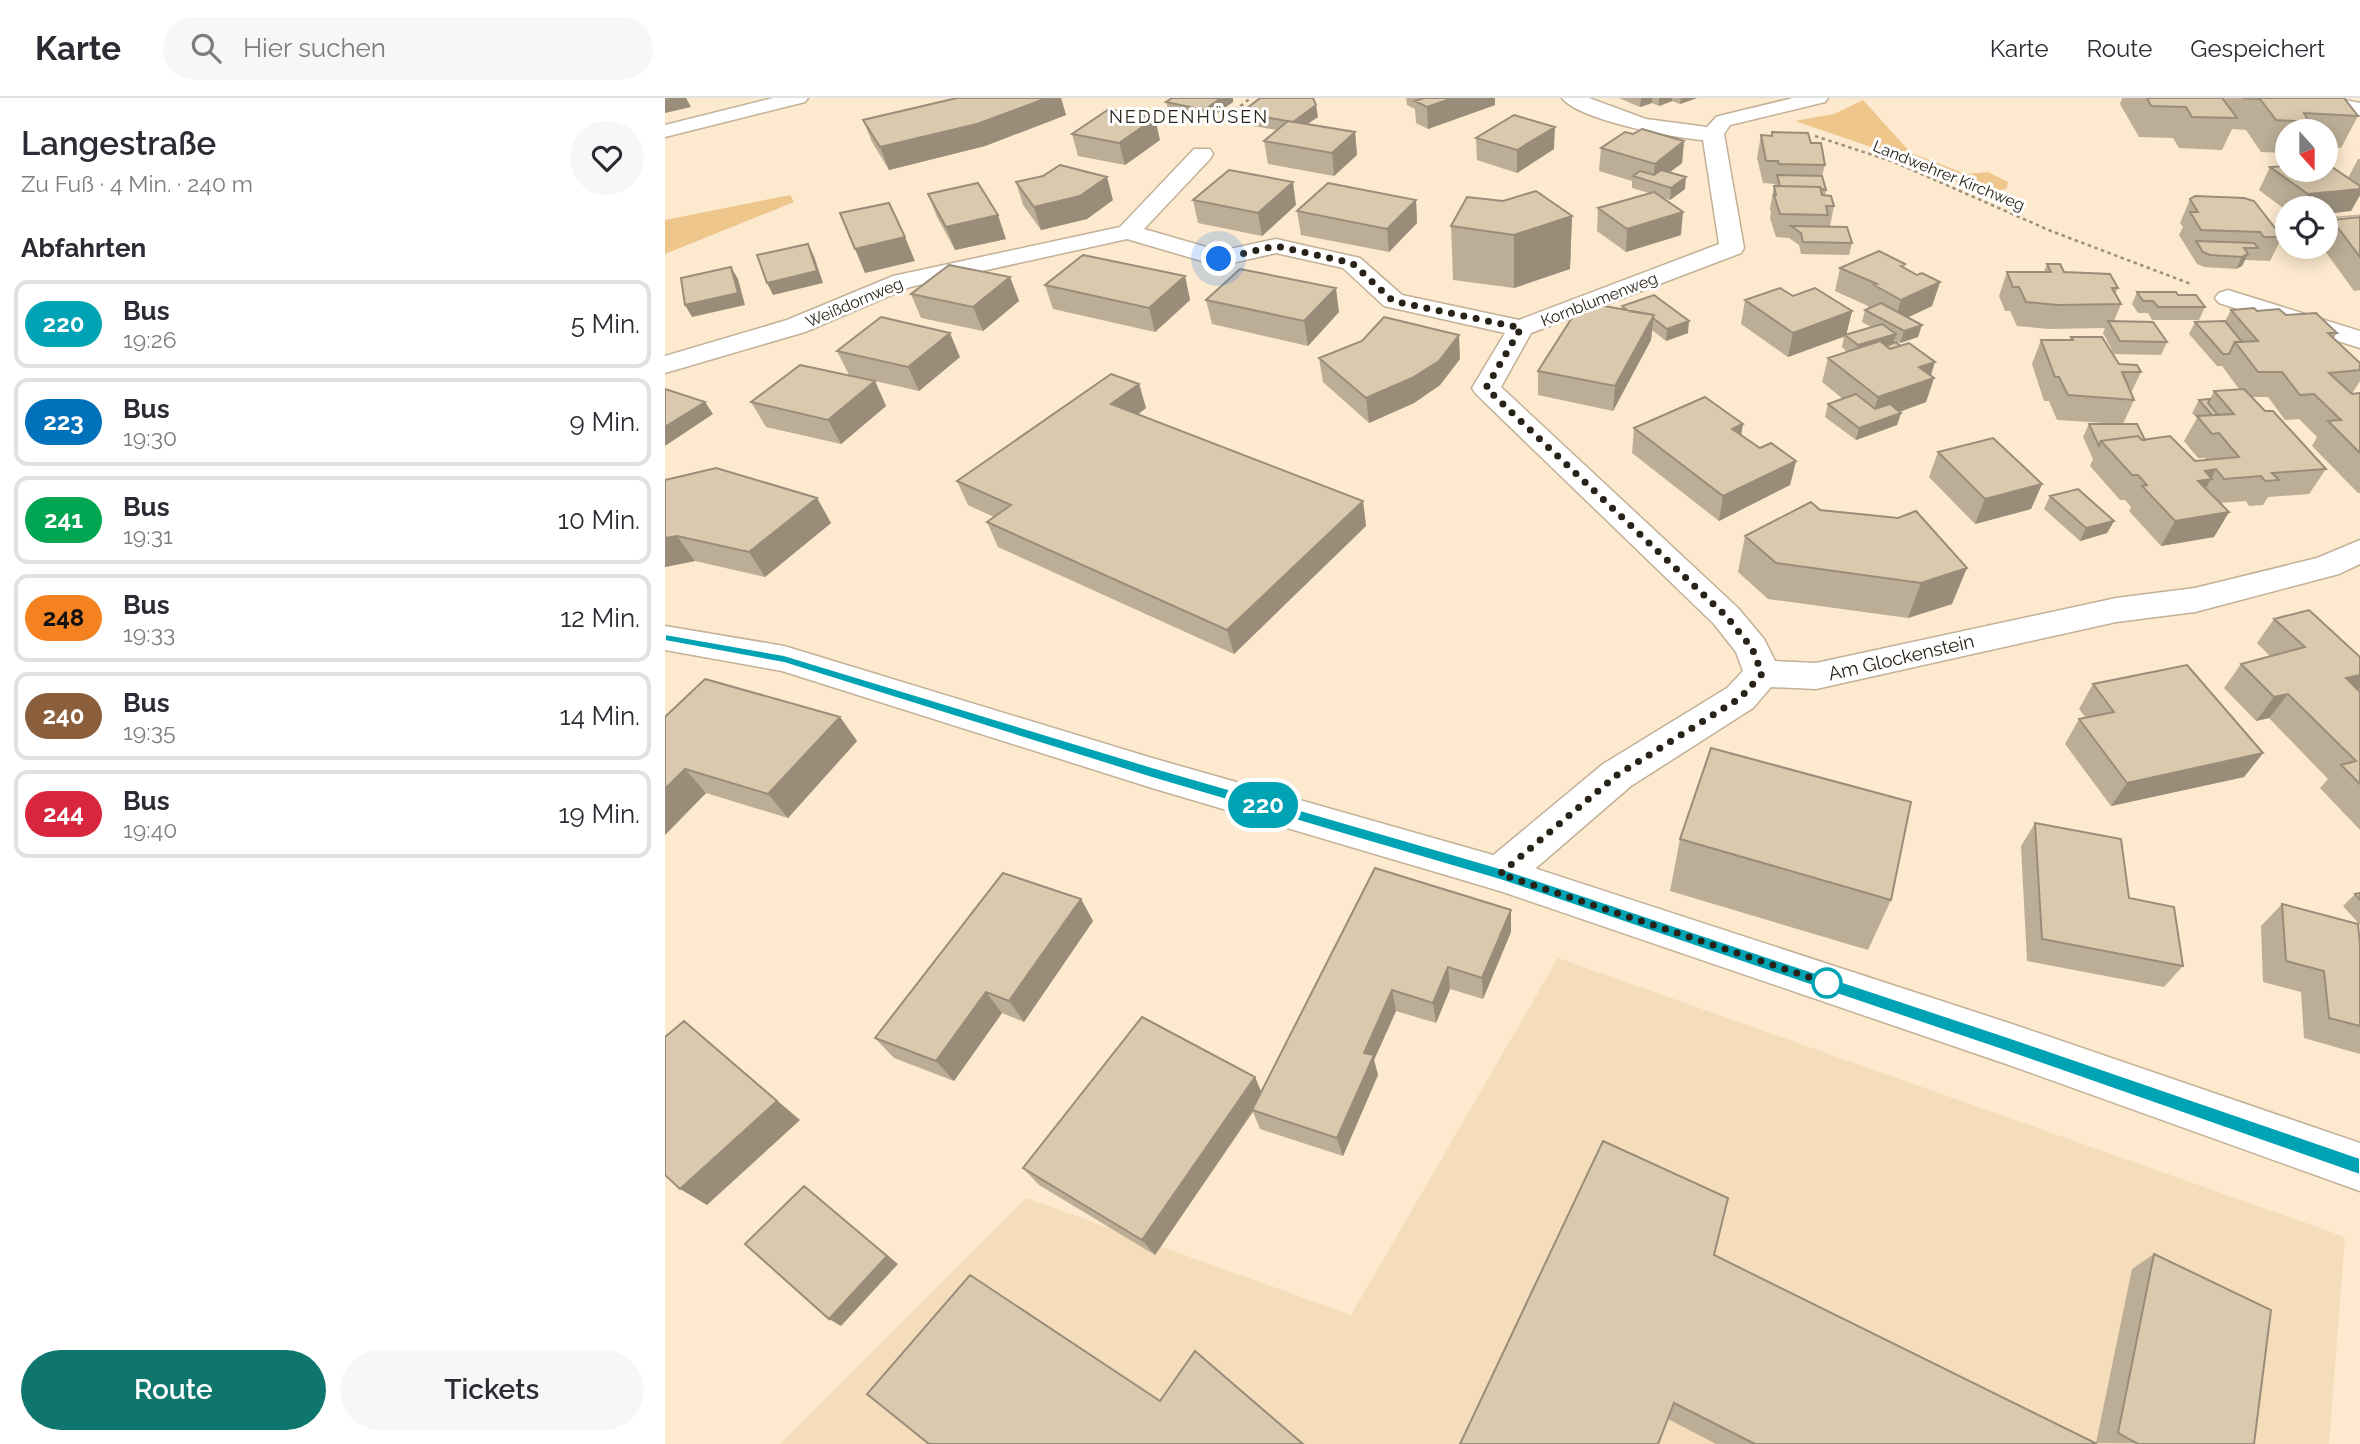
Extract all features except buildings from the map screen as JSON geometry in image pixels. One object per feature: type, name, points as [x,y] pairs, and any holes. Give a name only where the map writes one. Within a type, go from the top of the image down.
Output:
[{"type":"street","points":[[665,131],[798,98]]},
{"type":"street","points":[[1572,98],[1601,111],[1645,125],[1680,133],[1713,134],[1723,121],[1818,98]]},
{"type":"street","points":[[2301,98],[2360,109]]},
{"type":"street","name":"Kornblumenweg","points":[[1713,134],[1732,248],[1521,328],[1486,388],[1726,616],[1752,648],[1762,674]]},
{"type":"street","points":[[1202,153],[1128,232],[1219,259],[1276,246],[1352,263],[1393,301],[1521,328]]},
{"type":"street","points":[[2338,225],[2360,223]]},
{"type":"street","name":"Weißdornweg","points":[[665,365],[796,326],[902,281],[1128,232]]},
{"type":"street","points":[[2228,298],[2360,340]]},
{"type":"street","name":"Am Glockenstein","points":[[1762,674],[1817,676],[2116,610],[2195,600],[2327,566],[2360,551]]},
{"type":"street","points":[[665,638],[784,659],[1152,773],[1500,874],[1969,1031],[2360,1167]]},
{"type":"street","points":[[1500,874],[1617,775],[1740,698],[1762,674]]},
{"type":"path","name":"Landwehrer Kirchweg","points":[[1809,135],[1894,162],[2052,231],[2228,298]]},
{"type":"shaded area","points":[[1863,100],[1911,153],[1966,174],[1988,172],[2008,182],[2007,188],[1987,196],[1906,159],[1795,121],[1834,114]]},
{"type":"shaded area","points":[[790,195],[794,202],[665,254],[665,220]]},
{"type":"shaded area","points":[[1558,958],[2345,1237],[2329,1444],[780,1444],[1026,1198],[1351,1315]]},
{"type":"bus line","name":"220","points":[[665,638],[784,659],[1152,773],[1500,874],[2008,1044],[2360,1167]]},
{"type":"district","name":"NEDDENHÜSEN","points":[[1189,117]]},
{"type":"route","points":[[1219,259],[1276,246],[1352,263],[1393,301],[1521,328],[1486,388],[1726,616],[1752,648],[1762,674],[1740,698],[1617,775],[1500,874],[1827,983]]}]
